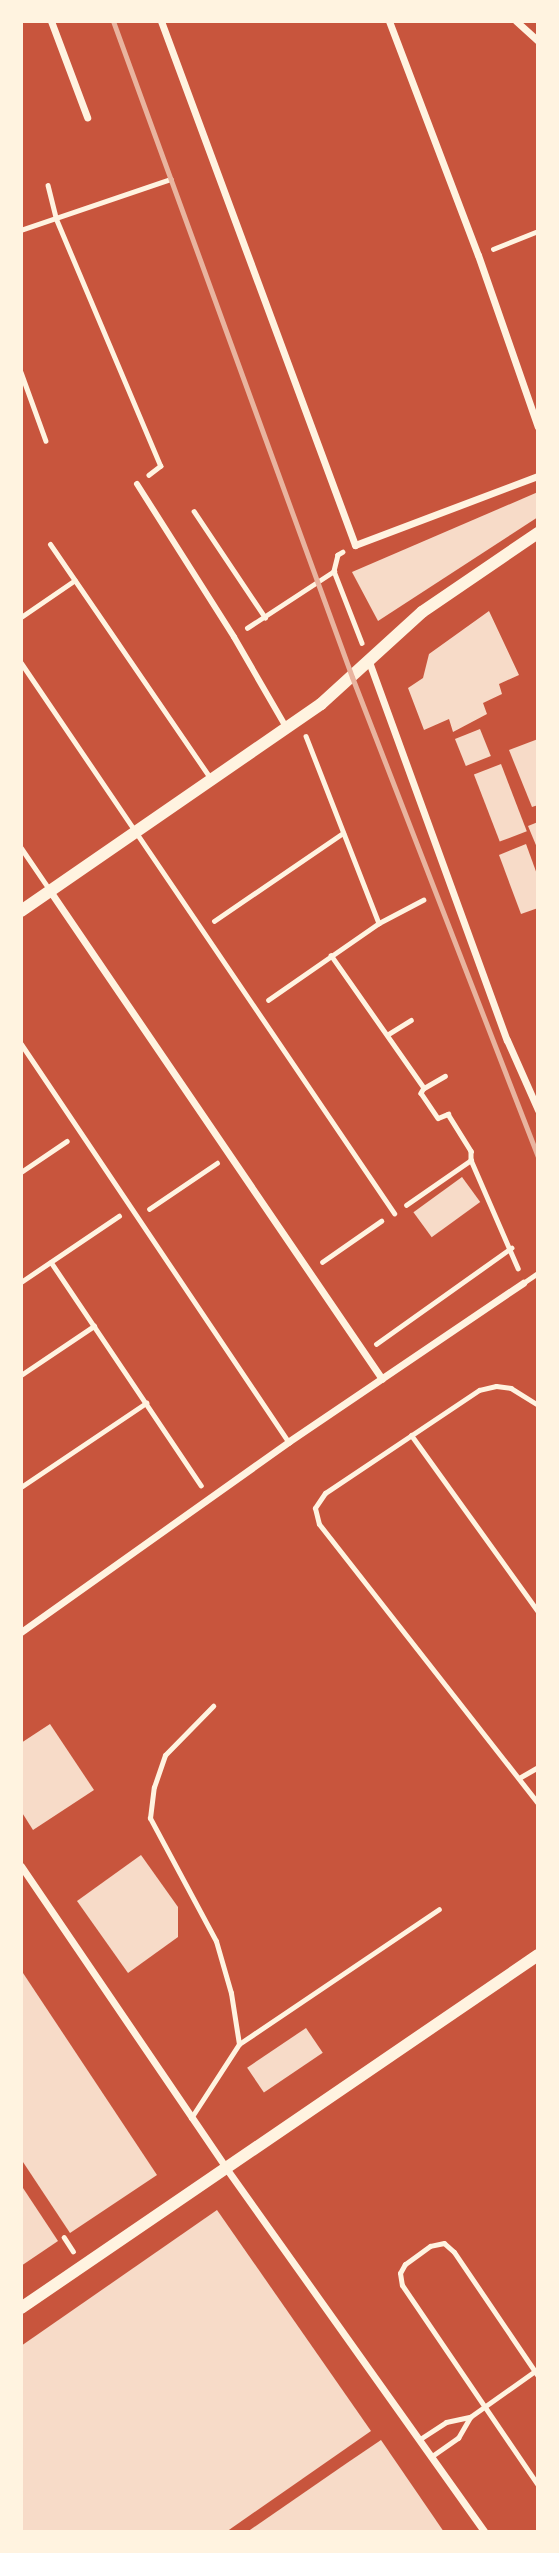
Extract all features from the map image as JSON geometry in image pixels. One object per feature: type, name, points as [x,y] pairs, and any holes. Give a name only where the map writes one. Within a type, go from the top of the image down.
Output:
[{"type":"street","points":[[51,21],[87,117]]},
{"type":"street","points":[[161,21],[355,545],[538,476]]},
{"type":"street","points":[[389,21],[478,255],[538,427]]},
{"type":"street","points":[[516,21],[538,41]]},
{"type":"street","points":[[137,484],[234,637],[287,728]]},
{"type":"street","points":[[21,911],[287,728],[339,689],[368,659],[422,612],[538,533]]},
{"type":"street","points":[[368,659],[507,1040],[538,1110]]},
{"type":"street","points":[[50,891],[382,1379]]},
{"type":"street","points":[[21,1632],[288,1442],[523,1283]]},
{"type":"street","points":[[21,1866],[191,2118],[485,2532]]},
{"type":"street","points":[[21,2308],[538,1955]]},
{"type":"lane","points":[[50,544],[212,781]]},
{"type":"lane","points":[[21,617],[75,580]]},
{"type":"lane","points":[[21,663],[394,1213]]},
{"type":"lane","points":[[21,848],[50,891]]},
{"type":"lane","points":[[21,1044],[288,1442]]},
{"type":"lane","points":[[523,1283],[538,1273]]},
{"type":"lane","points":[[538,1405],[511,1388],[496,1386],[479,1390],[325,1493],[315,1508],[319,1524],[538,1803]]},
{"type":"lane","points":[[411,1435],[538,1612]]},
{"type":"lane","points":[[531,1602],[538,1597]]},
{"type":"lane","points":[[213,1706],[165,1755],[154,1787],[150,1818],[216,1941],[231,1993],[239,2044]]},
{"type":"lane","points":[[519,1778],[538,1767]]},
{"type":"lane","points":[[191,2118],[239,2044],[439,1909]]},
{"type":"lane","points":[[420,2439],[446,2423],[470,2417],[484,2407],[536,2373],[454,2252],[444,2244],[430,2246],[413,2258],[400,2273],[402,2285],[484,2407],[538,2485]]},
{"type":"lane","points":[[432,2456],[458,2438],[470,2417]]},
{"type":"path","points":[[21,230],[171,179]]},
{"type":"path","points":[[48,185],[56,218],[161,466]]},
{"type":"path","points":[[478,255],[538,231]]},
{"type":"path","points":[[21,372],[46,441]]},
{"type":"path","points":[[194,511],[265,617]]},
{"type":"path","points":[[234,637],[334,571],[368,659]]},
{"type":"path","points":[[299,719],[379,923]]},
{"type":"path","points":[[202,929],[343,833]]},
{"type":"path","points":[[256,1008],[379,923],[423,900]]},
{"type":"path","points":[[331,955],[424,1088]]},
{"type":"path","points":[[387,1035],[411,1020]]},
{"type":"path","points":[[445,1076],[424,1088],[421,1093],[438,1118],[448,1114],[471,1151],[471,1160],[511,1248],[523,1283]]},
{"type":"path","points":[[21,1172],[80,1132]]},
{"type":"path","points":[[137,1217],[230,1155]]},
{"type":"path","points":[[21,1282],[131,1208]]},
{"type":"path","points":[[364,1353],[511,1248]]},
{"type":"path","points":[[51,1262],[210,1499]]},
{"type":"path","points":[[21,1374],[94,1326]]},
{"type":"path","points":[[21,1487],[146,1403]]},
{"type":"building","points":[[538,492],[538,517],[378,621],[352,572]]},
{"type":"building","points":[[489,611],[519,675],[499,684],[502,694],[483,703],[487,714],[453,732],[449,719],[424,730],[408,688],[423,678],[429,654]]},
{"type":"building","points":[[480,729],[491,756],[466,766],[455,739]]},
{"type":"building","points":[[538,739],[538,805],[532,807],[509,750]]},
{"type":"building","points":[[501,764],[527,831],[500,842],[474,774]]},
{"type":"building","points":[[538,822],[538,850],[528,826]]},
{"type":"building","points":[[526,844],[538,877],[538,908],[521,914],[499,855]]},
{"type":"building","points":[[462,1177],[480,1202],[432,1237],[413,1212]]},
{"type":"building","points":[[50,1724],[94,1790],[33,1830],[21,1811],[21,1743]]},
{"type":"building","points":[[141,1855],[178,1907],[178,1937],[128,1973],[77,1901]]},
{"type":"building","points":[[21,1970],[157,2175],[70,2233],[21,2159]]},
{"type":"building","points":[[306,2028],[323,2053],[264,2093],[247,2068]]},
{"type":"building","points":[[21,2185],[58,2241],[21,2266]]},
{"type":"building","points":[[217,2210],[371,2431],[226,2532],[21,2532],[21,2346]]},
{"type":"building","points":[[381,2440],[444,2532],[247,2532],[347,2463]]},
{"type":"railway","points":[[113,21],[352,677],[538,1157]]}]
